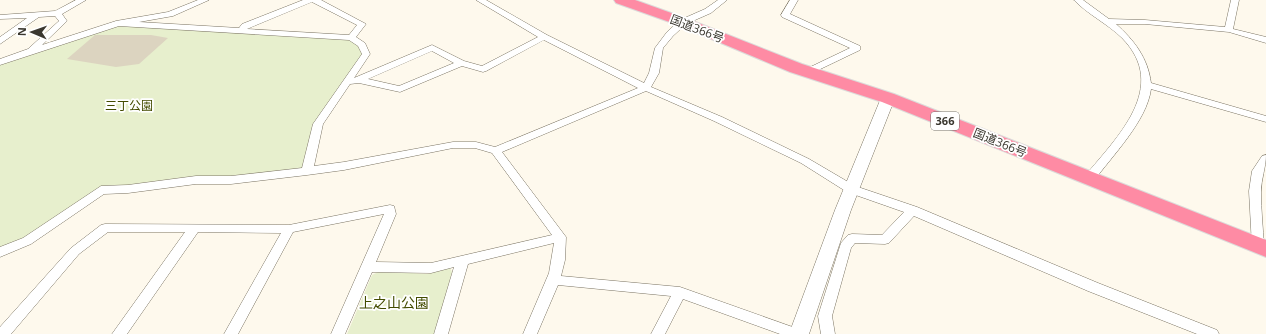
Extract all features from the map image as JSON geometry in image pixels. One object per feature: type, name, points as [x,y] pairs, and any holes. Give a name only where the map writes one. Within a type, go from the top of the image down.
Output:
[{"type":"highway","name":"国道366号","points":[[621,0],[683,22],[808,72],[888,98],[1262,247]]},
{"type":"street","points":[[0,17],[57,13],[82,0]]},
{"type":"street","points":[[0,62],[93,30],[119,23],[170,14],[205,0]]},
{"type":"street","points":[[240,32],[245,26],[310,0]]},
{"type":"street","points":[[315,0],[362,24],[351,38]]},
{"type":"street","points":[[480,0],[544,37],[646,88],[718,119],[805,161],[851,189],[913,210],[1093,287],[1212,334]]},
{"type":"street","points":[[496,151],[646,88],[654,73],[658,52],[661,45],[683,22],[708,11],[723,0]]},
{"type":"street","points":[[794,0],[785,15],[857,48],[808,72]]},
{"type":"street","points":[[1078,0],[1107,21],[1130,43],[1140,56],[1145,84],[1145,95],[1131,123],[1089,179]]},
{"type":"street","points":[[1229,30],[1235,0]]},
{"type":"street","points":[[28,52],[63,21],[57,13]]},
{"type":"street","points":[[1,39],[36,15]]},
{"type":"street","points":[[1107,21],[1145,22],[1229,30],[1266,40]]},
{"type":"street","points":[[119,23],[351,38],[362,45],[366,54],[318,124],[307,171]]},
{"type":"street","points":[[359,80],[432,48],[461,63],[483,69],[544,37]]},
{"type":"street","points":[[348,81],[359,80],[400,89],[461,63]]},
{"type":"street","points":[[1145,84],[1266,119]]},
{"type":"street","points":[[799,334],[851,189],[888,98]]},
{"type":"street","points":[[0,252],[27,241],[101,190],[128,189],[196,180],[231,180],[307,171],[344,166],[453,145],[476,145],[496,151],[560,237],[562,244],[553,280],[530,334]]},
{"type":"street","points":[[1262,247],[1255,191],[1258,171],[1266,158]]},
{"type":"street","points":[[2,334],[75,251],[105,228],[289,229],[390,209],[390,214],[369,267],[338,334]]},
{"type":"street","points":[[828,334],[825,316],[846,246],[852,238],[885,240],[913,210]]},
{"type":"street","points":[[119,334],[195,228]]},
{"type":"street","points":[[231,334],[289,229]]},
{"type":"street","points":[[369,267],[431,268],[462,262],[560,237]]},
{"type":"street","points":[[441,334],[462,262]]},
{"type":"street","points":[[553,280],[680,292],[796,334]]},
{"type":"street","points":[[658,334],[680,292]]},
{"type":"green space","name":"三丁公園","points":[[119,23],[351,38],[366,54],[318,124],[307,171],[101,190],[0,252],[0,62]]},
{"type":"green space","name":"上之山公園","points":[[450,268],[452,272],[435,334],[347,334],[372,275],[380,271],[427,274]]},
{"type":"building","points":[[95,35],[151,35],[168,38],[139,64],[116,67],[67,59]]}]
